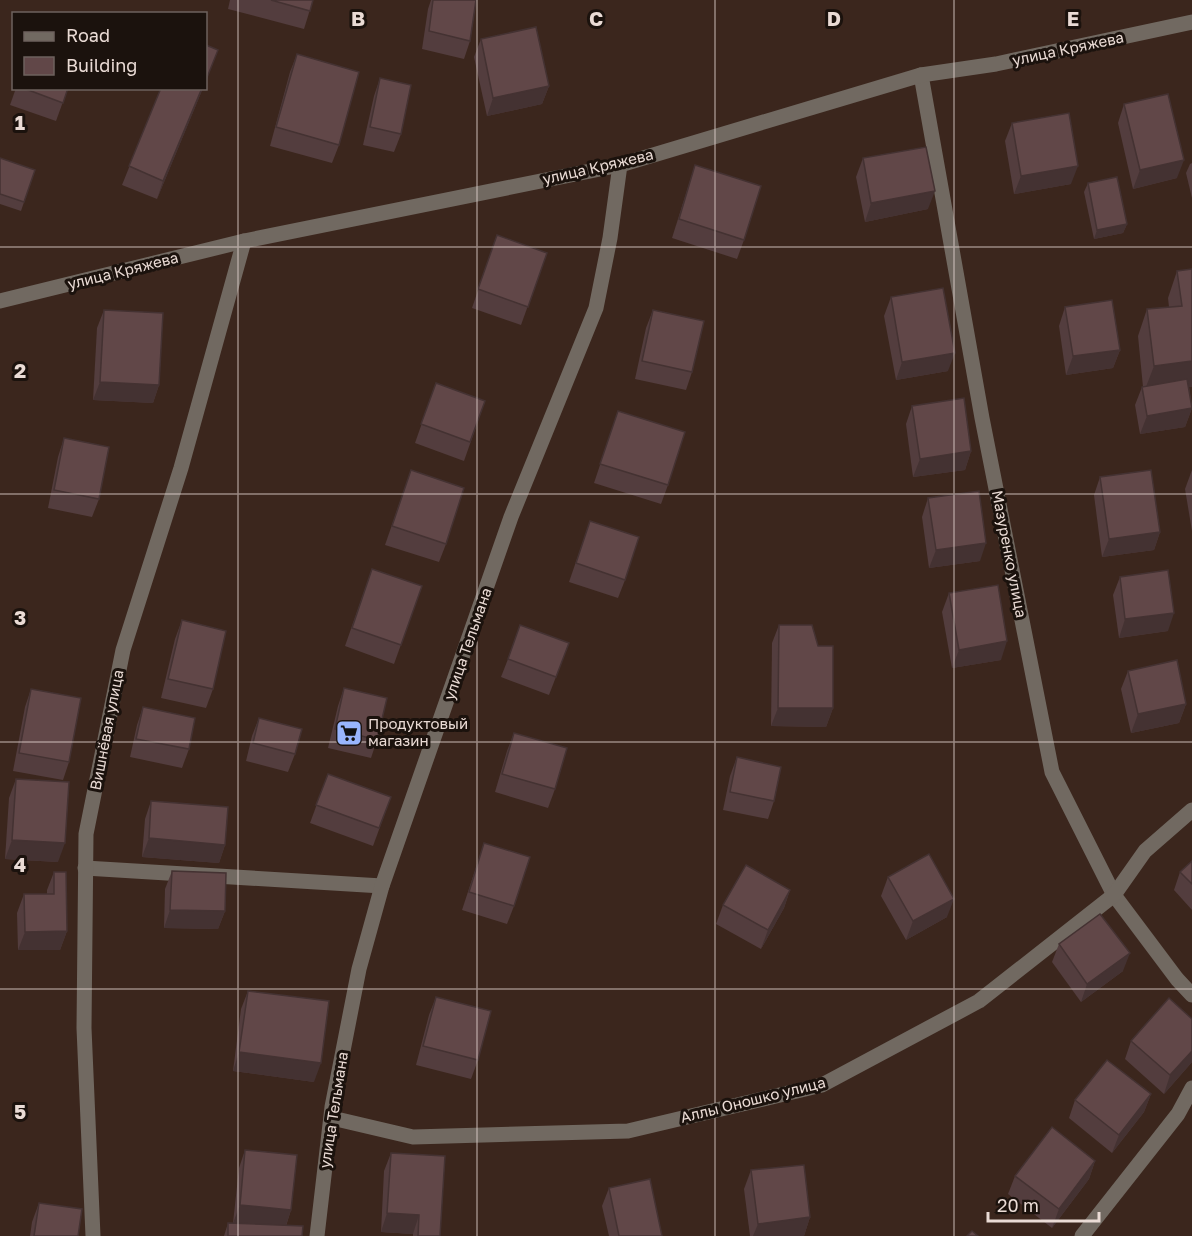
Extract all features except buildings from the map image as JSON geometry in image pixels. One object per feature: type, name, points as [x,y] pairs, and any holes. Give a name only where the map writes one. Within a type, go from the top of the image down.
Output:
[{"type":"street","name":"улица Кряжева","points":[[0,301],[244,241],[620,165],[921,75],[996,64],[1192,22]]},
{"type":"street","name":"Мазуренко улица","points":[[921,75],[982,418],[1052,772],[1114,895],[1177,979],[1192,995]]},
{"type":"street","name":"улица Тельмана","points":[[317,1236],[332,1118],[359,969],[382,886],[511,517],[596,308],[610,238],[620,165]]},
{"type":"street","name":"Вишнёвая улица","points":[[93,1236],[84,1028],[86,834],[123,650],[181,468],[244,241]]},
{"type":"street","name":"Аллы Оношко улица","points":[[332,1118],[413,1137],[628,1131],[822,1085],[979,1001],[1114,895],[1145,851],[1192,810]]},
{"type":"street","points":[[85,868],[382,886]]},
{"type":"street","points":[[1082,1236],[1178,1114],[1192,1088]]},
{"type":"place","name":"Продуктовый магазин","points":[[349,733]]}]
